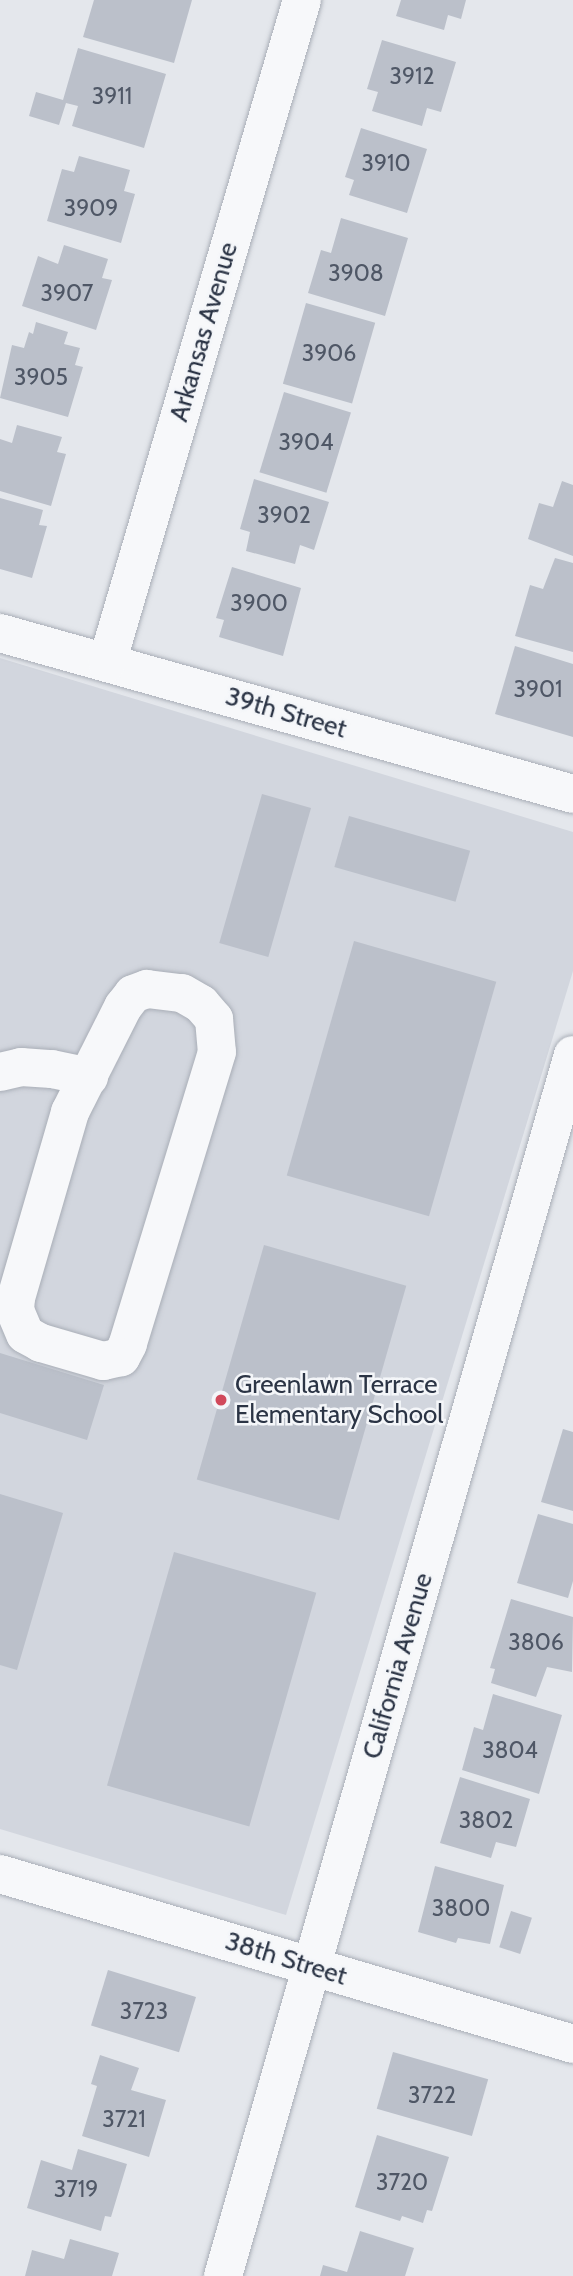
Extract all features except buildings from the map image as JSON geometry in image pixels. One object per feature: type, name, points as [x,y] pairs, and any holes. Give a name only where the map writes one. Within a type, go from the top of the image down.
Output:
[{"type":"street","name":"Arkansas Avenue","points":[[107,663],[302,0]]},
{"type":"street","name":"39th Street","points":[[0,633],[573,794]]},
{"type":"street","points":[[155,989],[182,993],[201,1004],[214,1019],[217,1052],[128,1344],[121,1357],[114,1361],[89,1358],[41,1343],[25,1334],[15,1311],[20,1279],[70,1112],[89,1077],[133,994],[155,989]]},
{"type":"street","name":"California Avenue","points":[[223,2276],[573,1055]]},
{"type":"street","points":[[0,1072],[21,1067],[52,1069],[89,1077]]},
{"type":"street","name":"38th Street","points":[[0,1874],[573,2044]]},
{"type":"shaded area","name":"Greenlawn Terrace Elementary School","points":[[0,658],[573,832],[573,971],[286,1915],[0,1829]]},
{"type":"place","name":"Greenlawn Terrace Elementary School","points":[[221,1400]]}]
